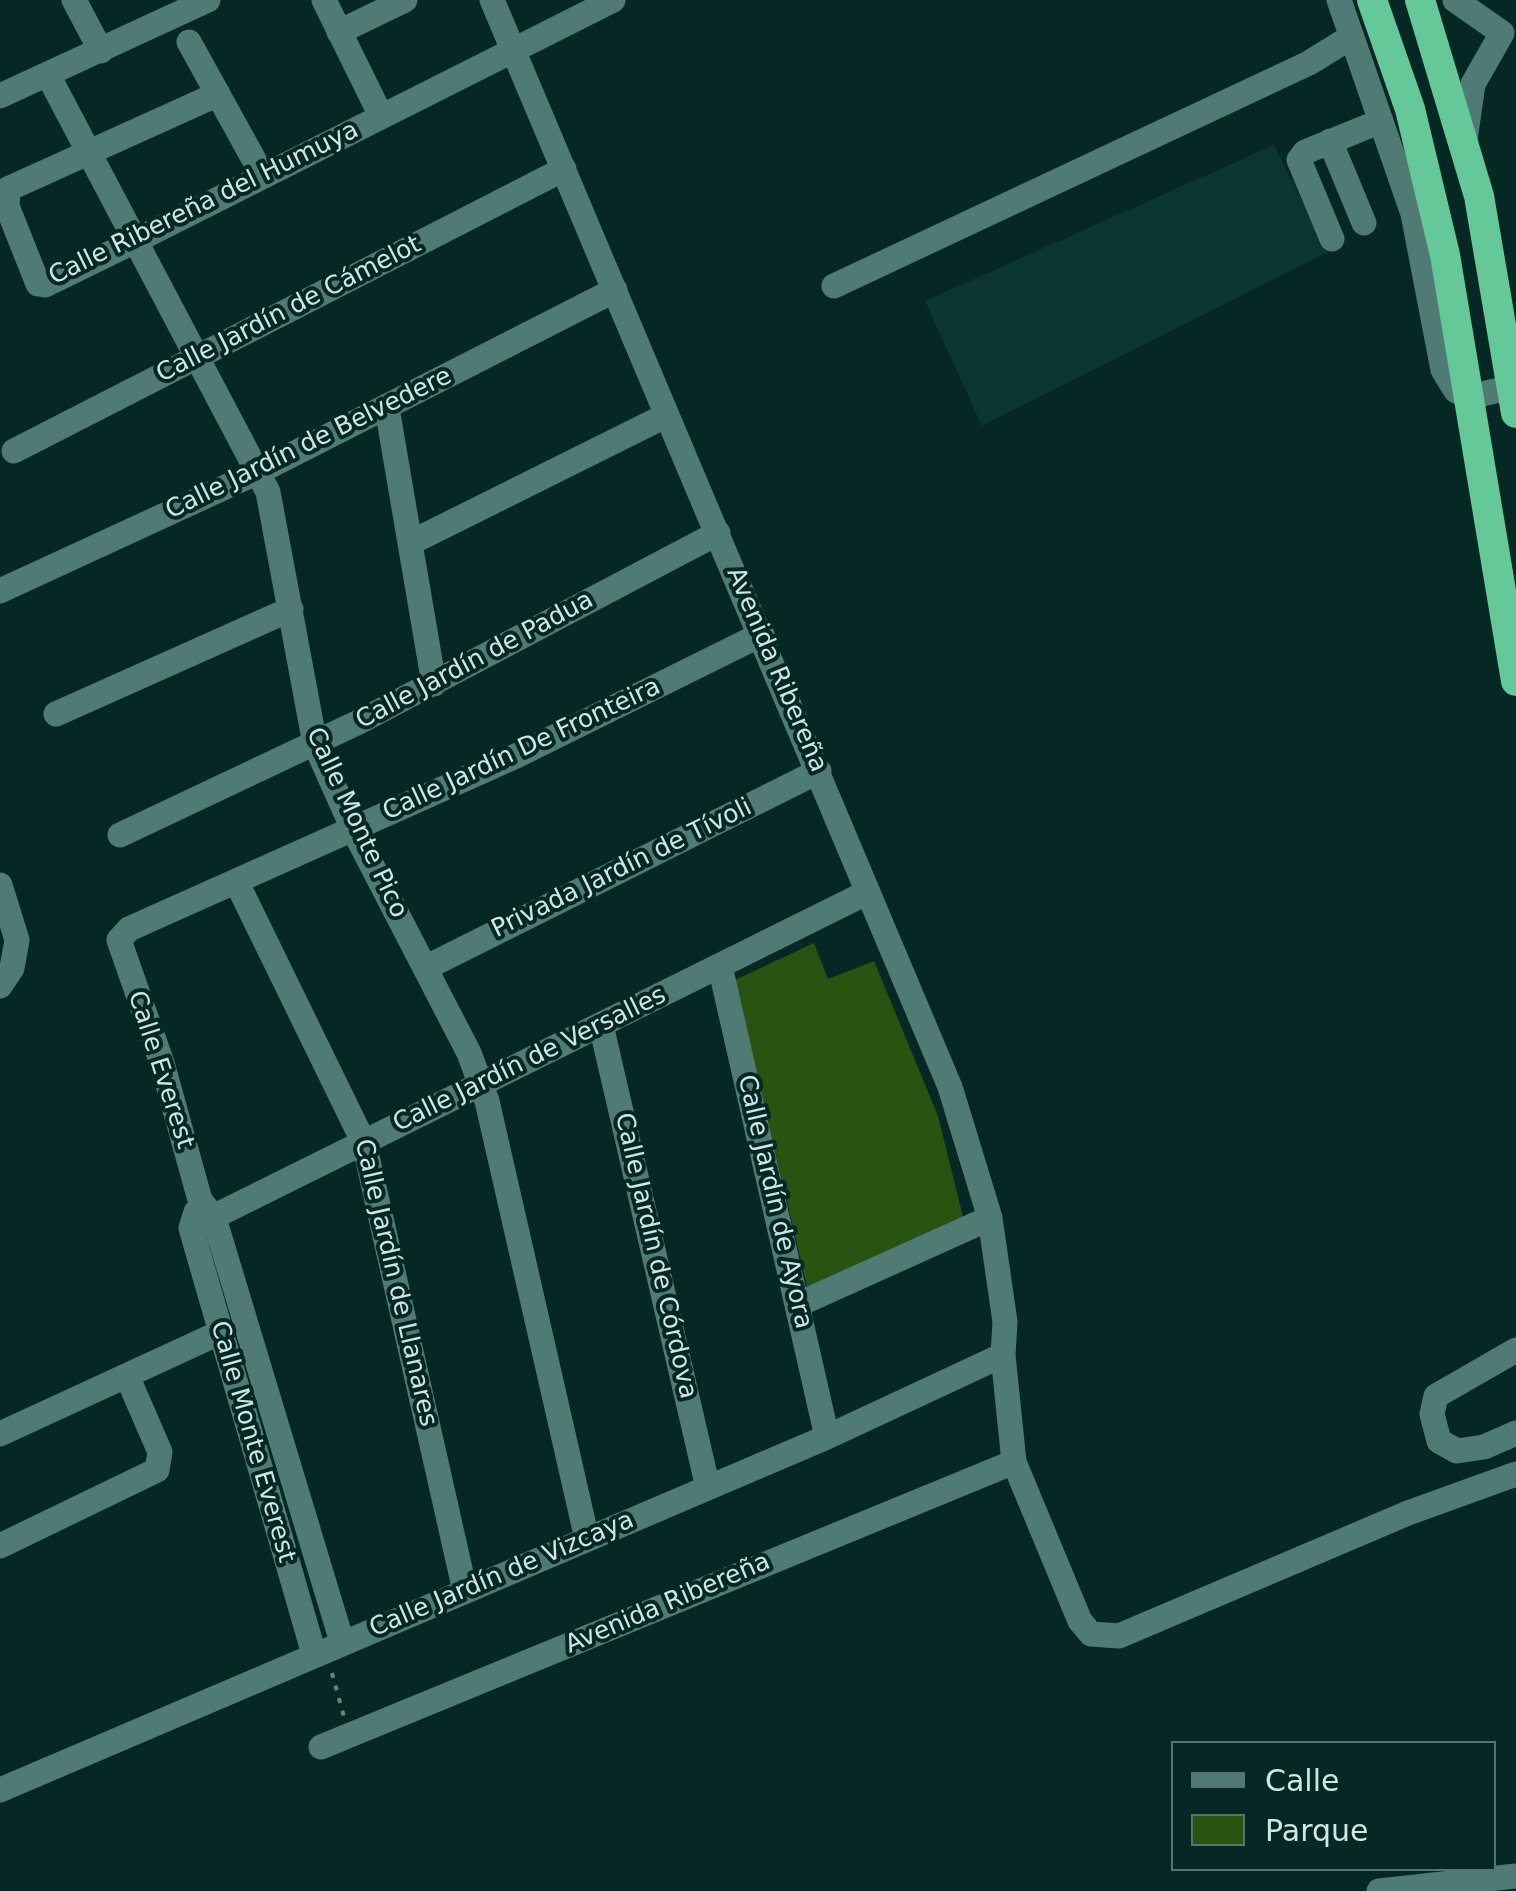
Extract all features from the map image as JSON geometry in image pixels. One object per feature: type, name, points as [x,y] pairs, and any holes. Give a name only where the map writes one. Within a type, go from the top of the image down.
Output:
[{"type":"highway","points":[[1372,0],[1410,109],[1430,235],[1468,397],[1516,681]]},
{"type":"highway","points":[[1420,0],[1465,140],[1494,274],[1514,400]]},
{"type":"street","points":[[74,0],[102,51]]},
{"type":"street","points":[[0,96],[208,0]]},
{"type":"street","points":[[324,0],[381,116]]},
{"type":"street","points":[[340,32],[405,0]]},
{"type":"street","name":"Avenida Ribereña","points":[[492,0],[950,1087],[990,1218],[1005,1322],[1003,1355],[1014,1462],[1080,1620],[1091,1634],[1103,1638],[1118,1636],[1408,1513],[1516,1474]]},
{"type":"street","name":"Calle Ribereña del Humuya","points":[[218,94],[6,194],[35,279],[45,285],[613,0]]},
{"type":"street","points":[[1340,0],[1381,121],[1430,235]]},
{"type":"street","points":[[1455,0],[1511,31],[1473,84],[1465,140]]},
{"type":"street","points":[[834,286],[1309,63],[1351,38]]},
{"type":"street","points":[[189,42],[263,176]]},
{"type":"street","name":"Calle Monte Pico","points":[[48,75],[258,472],[271,505],[315,744],[353,829],[482,1084],[587,1539]]},
{"type":"street","points":[[1332,239],[1298,165],[1305,152],[1381,121]]},
{"type":"street","points":[[1330,141],[1364,223]]},
{"type":"street","name":"Calle Jardín de Cámelot","points":[[14,450],[564,168]]},
{"type":"street","name":"Calle Jardín de Belvedere","points":[[0,591],[258,472],[614,290]]},
{"type":"street","points":[[1468,397],[1514,400]]},
{"type":"street","points":[[387,408],[434,684]]},
{"type":"street","points":[[410,543],[668,416]]},
{"type":"street","name":"Calle Jardín de Padua","points":[[120,834],[315,744],[718,533]]},
{"type":"street","points":[[56,714],[291,609]]},
{"type":"street","name":"Calle Jardín De Fronteira","points":[[119,940],[129,929],[580,725],[762,634]]},
{"type":"street","name":"Privada Jardín de Tívoli","points":[[425,968],[819,772]]},
{"type":"street","name":"Calle Jardín de Llanares","points":[[236,881],[364,1143],[465,1591]]},
{"type":"street","points":[[0,885],[12,968],[0,986]]},
{"type":"street","name":"Calle Jardín de Versalles","points":[[202,1216],[364,1143],[868,892]]},
{"type":"street","name":"Calle Everest","points":[[119,940],[162,1062],[202,1216]]},
{"type":"street","name":"Calle Jardín de Ayora","points":[[720,966],[827,1437]]},
{"type":"street","name":"Calle Jardín de Córdova","points":[[601,1025],[708,1488]]},
{"type":"street","name":"Calle Monte Everest","points":[[202,1216],[220,1333],[328,1648]]},
{"type":"street","name":"Calle Monte Everest","points":[[202,1216],[328,1648]]},
{"type":"street","points":[[797,1306],[990,1218]]},
{"type":"street","points":[[0,1434],[220,1333]]},
{"type":"street","points":[[1516,1350],[1436,1396],[1432,1414],[1439,1441],[1458,1451],[1484,1447],[1516,1433]]},
{"type":"street","name":"Calle Jardín de Vizcaya","points":[[0,1790],[827,1437],[1003,1355]]},
{"type":"street","points":[[0,1546],[158,1470],[160,1452],[127,1376]]},
{"type":"street","name":"Avenida Ribereña","points":[[322,1747],[1014,1462]]},
{"type":"street","points":[[1380,1891],[1516,1876]]},
{"type":"path","points":[[328,1648],[349,1736]]},
{"type":"shaded area","points":[[1274,145],[1328,252],[982,426],[925,301]]},
{"type":"green space","points":[[814,943],[828,979],[874,961],[938,1116],[963,1217],[808,1291],[735,980]]}]
